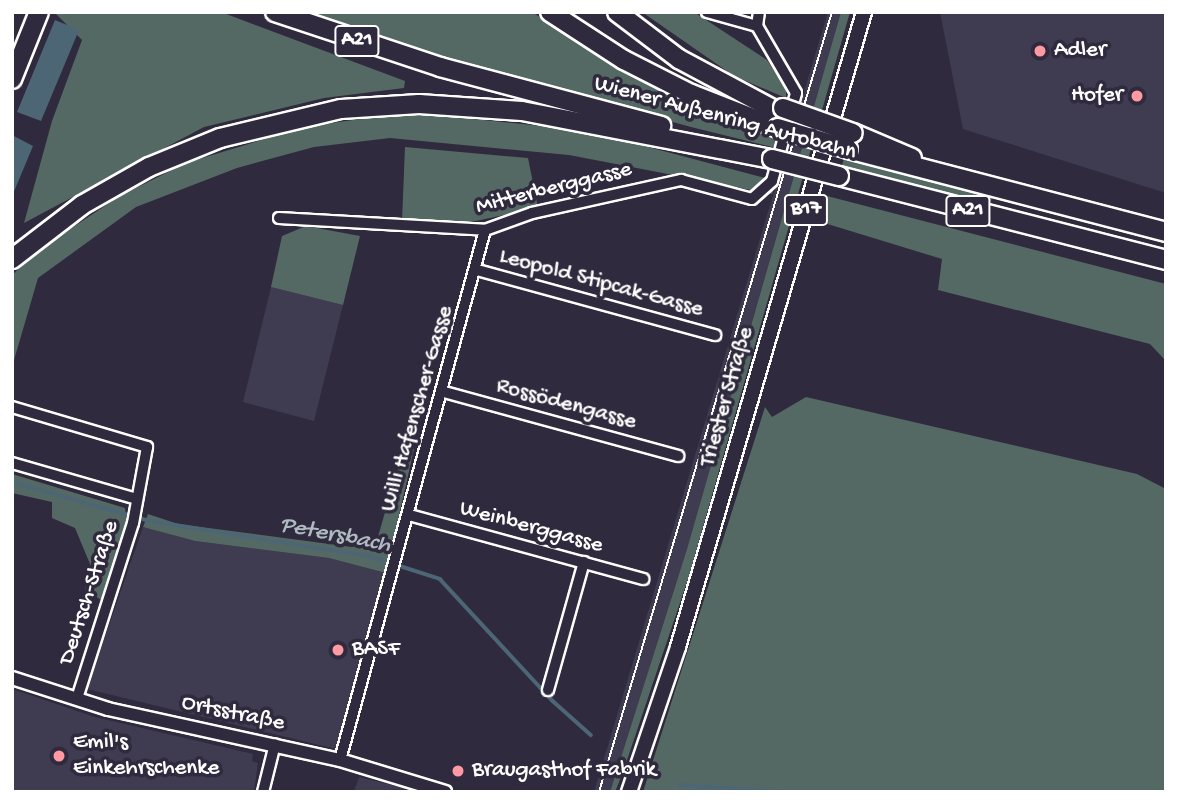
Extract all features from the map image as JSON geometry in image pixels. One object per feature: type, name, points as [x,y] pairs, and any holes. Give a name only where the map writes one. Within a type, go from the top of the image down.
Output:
[{"type":"highway","points":[[12,79],[39,12]]},
{"type":"highway","name":"Wiener Außenring Autobahn","points":[[275,12],[440,67],[772,159],[1166,260]]},
{"type":"highway","name":"Wiener Außenring Autobahn","points":[[550,12],[635,66],[691,94],[781,117]]},
{"type":"highway","points":[[617,12],[689,65],[781,117],[967,177]]},
{"type":"highway","points":[[626,12],[693,63],[781,117]]},
{"type":"highway","points":[[12,259],[82,205],[149,167],[220,138],[341,109],[419,104],[522,111],[772,159]]},
{"type":"highway","name":"Wiener Außenring Autobahn","points":[[850,140],[967,177],[1166,232]]},
{"type":"main road","name":"Triester Straße","points":[[629,792],[678,647],[864,12]]},
{"type":"main road","name":"Ortsstraße","points":[[12,678],[77,699],[340,760],[445,792]]},
{"type":"street","points":[[707,12],[757,26],[759,12]]},
{"type":"street","name":"Mitterberggasse","points":[[279,218],[485,230],[527,214],[681,180],[752,199],[772,181],[796,93],[757,26]]},
{"type":"street","name":"Willi Hafenscher-Gasse","points":[[340,760],[391,568],[444,392],[485,230]]},
{"type":"street","name":"Leopold Stipcak-Gasse","points":[[477,270],[715,335]]},
{"type":"street","name":"Rossödengasse","points":[[444,392],[678,456]]},
{"type":"street","name":"Deutsch-Straße","points":[[12,407],[147,447],[134,519],[77,699]]},
{"type":"street","name":"Deutsch-Straße","points":[[12,463],[137,499]]},
{"type":"street","name":"Weinberggasse","points":[[409,515],[643,579]]},
{"type":"street","points":[[548,690],[584,562]]},
{"type":"street","points":[[263,792],[275,744]]},
{"type":"shaded area","points":[[828,12],[841,12],[687,549],[610,792],[594,792]]},
{"type":"shaded area","points":[[940,12],[1166,12],[1166,193],[963,129]]},
{"type":"shaded area","points":[[271,287],[343,305],[314,421],[243,402]]},
{"type":"shaded area","points":[[143,527],[195,541],[329,558],[386,573],[336,749],[87,689]]},
{"type":"shaded area","points":[[12,689],[95,717],[253,754],[252,761],[258,763],[254,792],[12,792]]},
{"type":"shaded area","points":[[359,777],[409,789],[354,792]]},
{"type":"green space","points":[[54,12],[221,12],[405,81],[404,88],[324,98],[204,127],[24,223],[52,121],[82,40]]},
{"type":"green space","points":[[296,12],[532,12],[637,79],[776,134],[780,141],[776,148],[691,127],[454,63]]},
{"type":"green space","points":[[642,12],[694,12],[767,60],[786,88],[786,98],[734,76]]},
{"type":"green space","points":[[841,12],[850,12],[689,576],[623,772],[615,792],[610,792],[687,549]]},
{"type":"green space","points":[[435,115],[551,127],[637,144],[776,181],[772,194],[569,155],[390,138],[314,147],[237,168],[136,207],[38,278],[12,367],[12,275],[43,247],[120,196],[186,163],[304,127],[374,117]]},
{"type":"green space","points":[[405,147],[528,158],[538,208],[466,223],[402,221]]},
{"type":"green space","points":[[845,156],[992,198],[990,202],[978,199],[977,203],[842,165]]},
{"type":"green space","points":[[827,196],[1166,284],[1166,361],[1150,344],[938,290],[942,259],[821,222]]},
{"type":"green space","points":[[306,226],[360,236],[343,305],[271,287],[282,236]]},
{"type":"green space","points":[[806,397],[1137,474],[1166,489],[1166,792],[643,792],[765,407],[772,417]]},
{"type":"green space","points":[[406,440],[414,449],[386,573],[329,558],[195,541],[143,527],[148,514],[178,524],[352,547],[377,540]]},
{"type":"green space","points":[[12,474],[125,508],[127,523],[103,601],[85,590],[90,564],[75,528],[52,518],[52,502],[12,493]]},
{"type":"water","points":[[55,20],[79,30],[41,121],[17,112]]},
{"type":"water","points":[[12,135],[33,146],[13,194],[12,194]]},
{"type":"waterway","name":"Petersbach","points":[[12,482],[150,521],[369,556],[440,579],[553,701],[591,735]]},
{"type":"waterway","name":"Petersbach","points":[[680,785],[784,792]]},
{"type":"tram line","points":[[599,792],[832,12]]},
{"type":"place","name":"Adler","points":[[1040,51]]},
{"type":"place","name":"Hofer","points":[[1137,96]]},
{"type":"place","name":"BASF","points":[[338,650]]},
{"type":"place","name":"Emil's Einkehrschenke","points":[[59,756]]},
{"type":"place","name":"Braugasthof Fabrik","points":[[458,771]]}]
